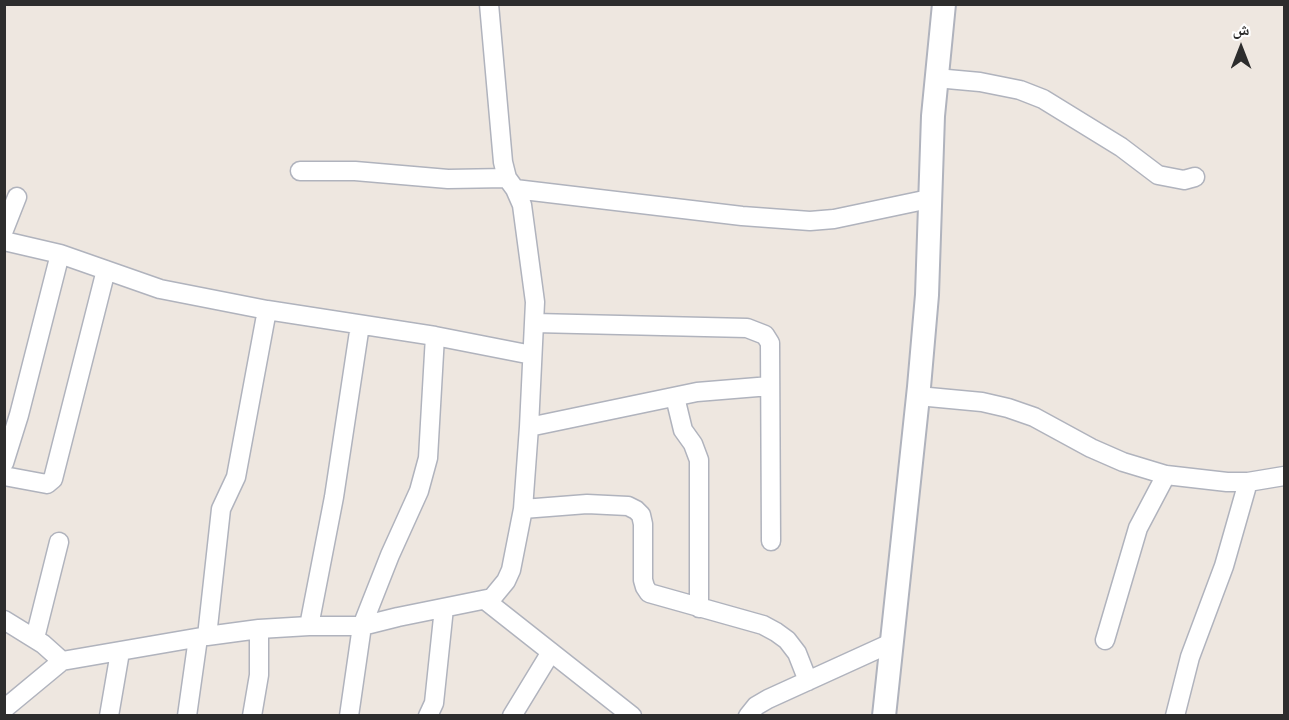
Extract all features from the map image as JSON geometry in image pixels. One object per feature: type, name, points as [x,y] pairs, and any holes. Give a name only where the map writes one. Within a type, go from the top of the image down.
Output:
[{"type":"street","points":[[4,710],[62,661],[259,629],[362,626],[492,598],[498,591],[511,570],[523,509],[535,302],[522,205],[511,184],[501,148],[489,4]]},
{"type":"street","points":[[884,716],[927,295],[929,199],[936,78],[944,4]]},
{"type":"street","points":[[936,78],[980,82],[1020,90],[1043,99],[1121,147],[1158,175],[1184,180],[1195,177]]},
{"type":"street","points":[[300,171],[355,171],[511,184],[742,216],[810,221],[834,219],[929,199]]},
{"type":"street","points":[[4,230],[17,197]]},
{"type":"street","points":[[4,241],[60,254],[160,289],[267,310],[435,336],[532,355]]},
{"type":"street","points":[[4,463],[19,415],[60,254]]},
{"type":"street","points":[[4,476],[47,484],[53,479],[106,270]]},
{"type":"street","points":[[186,716],[203,637],[221,509],[233,488],[236,477],[267,310]]},
{"type":"street","points":[[535,323],[747,328],[765,335],[770,344],[771,541]]},
{"type":"street","points":[[309,626],[334,497],[360,325]]},
{"type":"street","points":[[349,716],[362,626],[390,555],[419,491],[428,458],[435,336]]},
{"type":"street","points":[[529,427],[697,392],[770,386]]},
{"type":"street","points":[[918,396],[982,402],[1008,408],[1034,417],[1123,462],[1166,475],[1227,482],[1248,482],[1284,476]]},
{"type":"street","points":[[675,397],[683,430],[693,444],[699,460],[699,608]]},
{"type":"street","points":[[1105,640],[1138,528],[1166,475]]},
{"type":"street","points":[[1175,716],[1190,657],[1224,566],[1248,482]]},
{"type":"street","points":[[523,509],[587,504],[628,506],[636,510],[643,524],[643,580],[649,593],[763,625],[776,632],[787,640],[797,653],[808,681]]},
{"type":"street","points":[[35,638],[59,542]]},
{"type":"street","points":[[484,600],[632,716]]},
{"type":"street","points":[[428,716],[434,703],[444,608]]},
{"type":"street","points":[[4,620],[35,638],[62,661]]},
{"type":"street","points":[[252,716],[259,675],[259,629]]},
{"type":"street","points":[[748,716],[756,706],[768,699],[891,643]]},
{"type":"street","points":[[110,716],[120,652]]},
{"type":"street","points":[[512,716],[551,652]]}]
